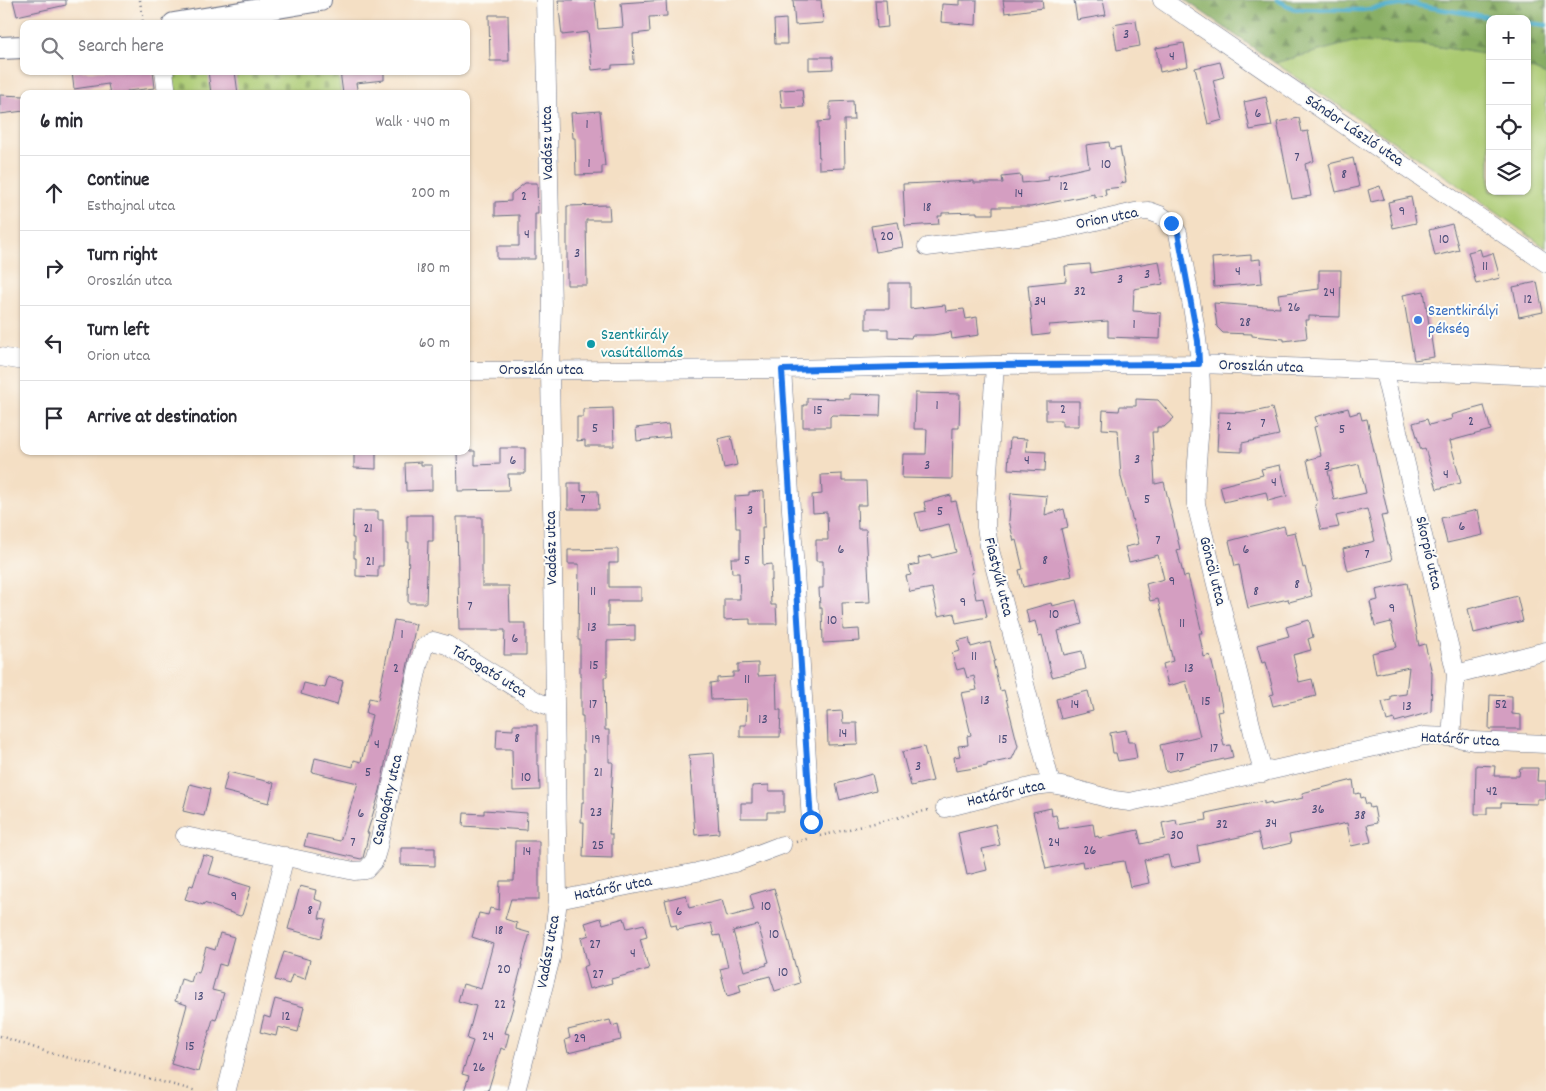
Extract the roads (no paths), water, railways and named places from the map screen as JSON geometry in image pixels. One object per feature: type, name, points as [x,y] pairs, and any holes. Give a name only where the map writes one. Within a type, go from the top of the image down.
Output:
[{"type":"street","points":[[198,20],[320,0]]},
{"type":"street","name":"Vadász utca","points":[[516,1091],[551,958],[558,900],[550,370],[552,307],[544,0]]},
{"type":"street","name":"Sándor László utca","points":[[1162,0],[1546,263]]},
{"type":"street","points":[[0,48],[20,47]]},
{"type":"street","points":[[165,75],[166,90]]},
{"type":"street","name":"Orion utca","points":[[927,247],[1057,230],[1136,212],[1150,211],[1160,215],[1171,223],[1178,233],[1198,341],[1199,364]]},
{"type":"street","points":[[0,357],[20,360]]},
{"type":"street","name":"Oroszlán utca","points":[[470,371],[782,370],[995,365],[1199,364],[1384,372],[1546,376]]},
{"type":"street","name":"Göncöl utca","points":[[1199,364],[1201,400],[1195,483],[1196,504],[1263,773]]},
{"type":"street","name":"Fiastyúk utca","points":[[995,365],[986,527],[989,546],[1051,784]]},
{"type":"street","points":[[782,370],[811,822]]},
{"type":"street","name":"Skorpió utca","points":[[1384,372],[1456,674],[1451,737]]},
{"type":"street","name":"Tárogató utca","points":[[424,646],[433,641],[447,645],[538,702],[555,708]]},
{"type":"street","name":"Csalogány utca","points":[[185,836],[354,871],[366,870],[374,861],[424,646]]},
{"type":"street","points":[[1456,674],[1546,651]]},
{"type":"street","name":"Határőr utca","points":[[945,808],[1034,786],[1051,784],[1114,800],[1130,802],[1424,736],[1451,737],[1474,741],[1546,744]]},
{"type":"street","name":"Határőr utca","points":[[558,900],[707,870],[734,863],[782,845]]},
{"type":"street","points":[[226,1089],[285,856]]},
{"type":"waterway","points":[[1277,0],[1294,9],[1362,10],[1408,4],[1417,0]]},
{"type":"waterway","points":[[1409,4],[1486,17]]},
{"type":"waterway","points":[[1531,23],[1546,25]]},
{"type":"place","name":"Szentkirályi pékség","points":[[1418,320]]},
{"type":"place","name":"Szentkirály vasútállomás","points":[[591,344]]}]
